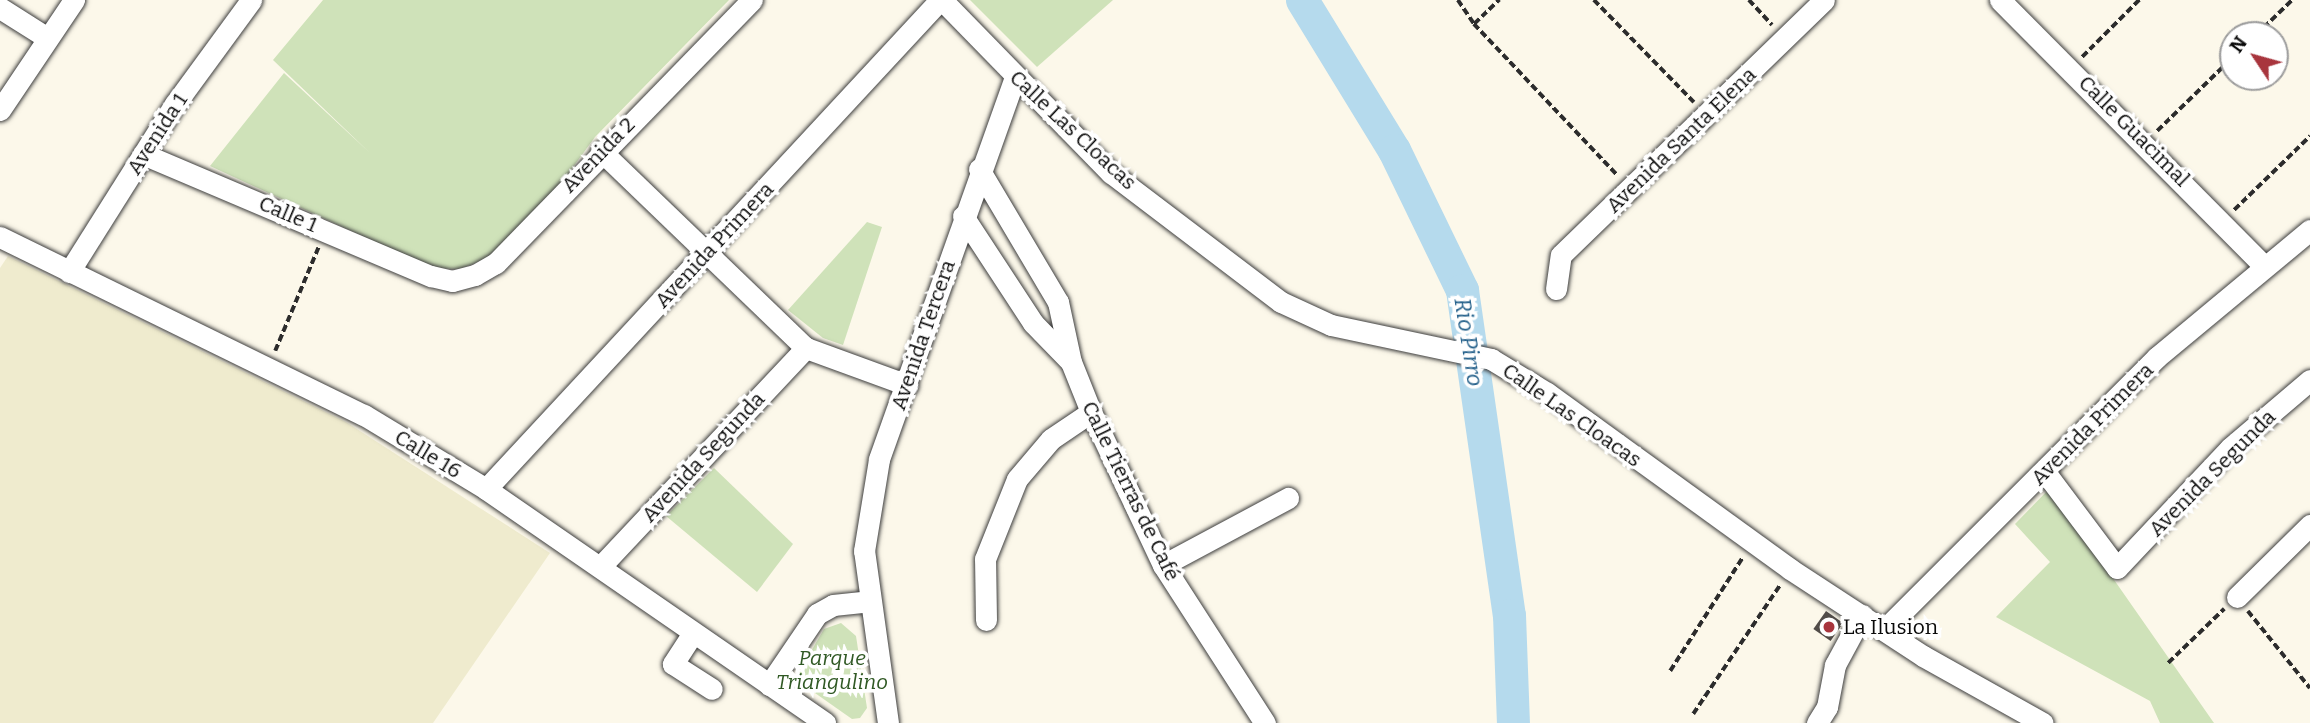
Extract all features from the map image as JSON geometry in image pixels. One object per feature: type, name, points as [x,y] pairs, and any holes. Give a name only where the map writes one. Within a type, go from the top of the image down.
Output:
[{"type":"street","points":[[0,110],[46,37],[74,0]]},
{"type":"street","name":"Avenida 1","points":[[69,272],[143,154],[251,0]]},
{"type":"street","name":"Avenida 2","points":[[431,276],[452,281],[475,275],[496,263],[601,151],[752,0]]},
{"type":"street","name":"Calle Las Cloacas","points":[[941,0],[1111,173],[1281,302],[1331,325],[1491,359],[1547,393],[1790,569],[2021,718],[2043,723]]},
{"type":"street","name":"Avenida Primera","points":[[486,489],[941,0]]},
{"type":"street","name":"Avenida Santa Elena","points":[[1556,289],[1561,255],[1632,190],[1824,0]]},
{"type":"street","name":"Calle Guacimal","points":[[2000,0],[2145,142],[2264,266]]},
{"type":"street","points":[[0,8],[46,37]]},
{"type":"street","name":"Avenida Tercera","points":[[888,723],[864,551],[879,459],[907,385],[979,169],[1014,77]]},
{"type":"street","points":[[601,151],[806,348],[907,385]]},
{"type":"street","name":"Calle 1","points":[[143,154],[431,276]]},
{"type":"street","name":"Calle Tierras de Café","points":[[979,169],[1058,302],[1072,362],[1091,412],[1163,565],[1265,723]]},
{"type":"street","name":"Calle Tierras de Café","points":[[963,216],[1033,323],[1072,362]]},
{"type":"street","name":"Avenida Primera","points":[[1884,630],[2045,472],[2157,357],[2310,230]]},
{"type":"street","name":"Calle 16","points":[[0,237],[269,366],[364,415],[486,489],[825,723]]},
{"type":"street","name":"Avenida Segunda","points":[[600,567],[806,348]]},
{"type":"street","name":"Avenida Segunda","points":[[2045,472],[2117,568],[2230,448],[2310,380]]},
{"type":"street","points":[[986,621],[985,559],[1012,489],[1051,439],[1091,412]]},
{"type":"street","points":[[1163,565],[1288,498]]},
{"type":"street","points":[[2237,597],[2310,525]]},
{"type":"street","points":[[769,685],[817,614],[833,605],[869,601]]},
{"type":"street","points":[[1816,723],[1827,707],[1835,665],[1862,615]]},
{"type":"street","points":[[693,633],[673,664],[712,689]]},
{"type":"street","points":[[883,698],[900,723]]},
{"type":"path","points":[[1458,0],[1474,24],[1632,190]]},
{"type":"path","points":[[1474,24],[1499,0]]},
{"type":"path","points":[[1594,0],[1707,116]]},
{"type":"path","points":[[1749,0],[1786,39]]},
{"type":"path","points":[[2071,69],[2139,0]]},
{"type":"path","points":[[2270,21],[2292,0]]},
{"type":"path","points":[[2145,142],[2219,71]]},
{"type":"path","points":[[2222,221],[2310,136]]},
{"type":"path","points":[[269,366],[326,230]]},
{"type":"path","points":[[1670,671],[1752,543]]},
{"type":"path","points":[[1693,714],[1790,569]]},
{"type":"path","points":[[2168,663],[2237,597],[2310,688]]},
{"type":"shaded area","points":[[8,256],[346,422],[550,553],[433,723],[0,723],[0,268]]},
{"type":"green space","points":[[323,0],[729,0],[595,137],[557,189],[493,256],[460,269],[432,268],[210,166],[284,73],[370,153],[273,60]]},
{"type":"green space","points":[[970,0],[1113,0],[1037,67]]},
{"type":"green space","points":[[867,222],[882,227],[843,345],[823,338],[788,310]]},
{"type":"green space","points":[[714,468],[793,544],[757,592],[666,516]]},
{"type":"green space","points":[[2050,488],[2214,723],[2160,723],[2150,701],[1996,617],[2050,562],[2015,524]]},
{"type":"green space","name":"Parque Triangulino","points":[[841,623],[856,636],[867,708],[860,718],[852,719],[795,679],[824,629]]},
{"type":"building","name":"La Ilusion","points":[[1826,611],[1843,623],[1831,641],[1813,629]]},
{"type":"waterway","name":"Rio Pirro","points":[[1302,0],[1394,150],[1462,290],[1509,615],[1513,723]]},
{"type":"place","name":"La Ilusion","points":[[1829,627]]}]
